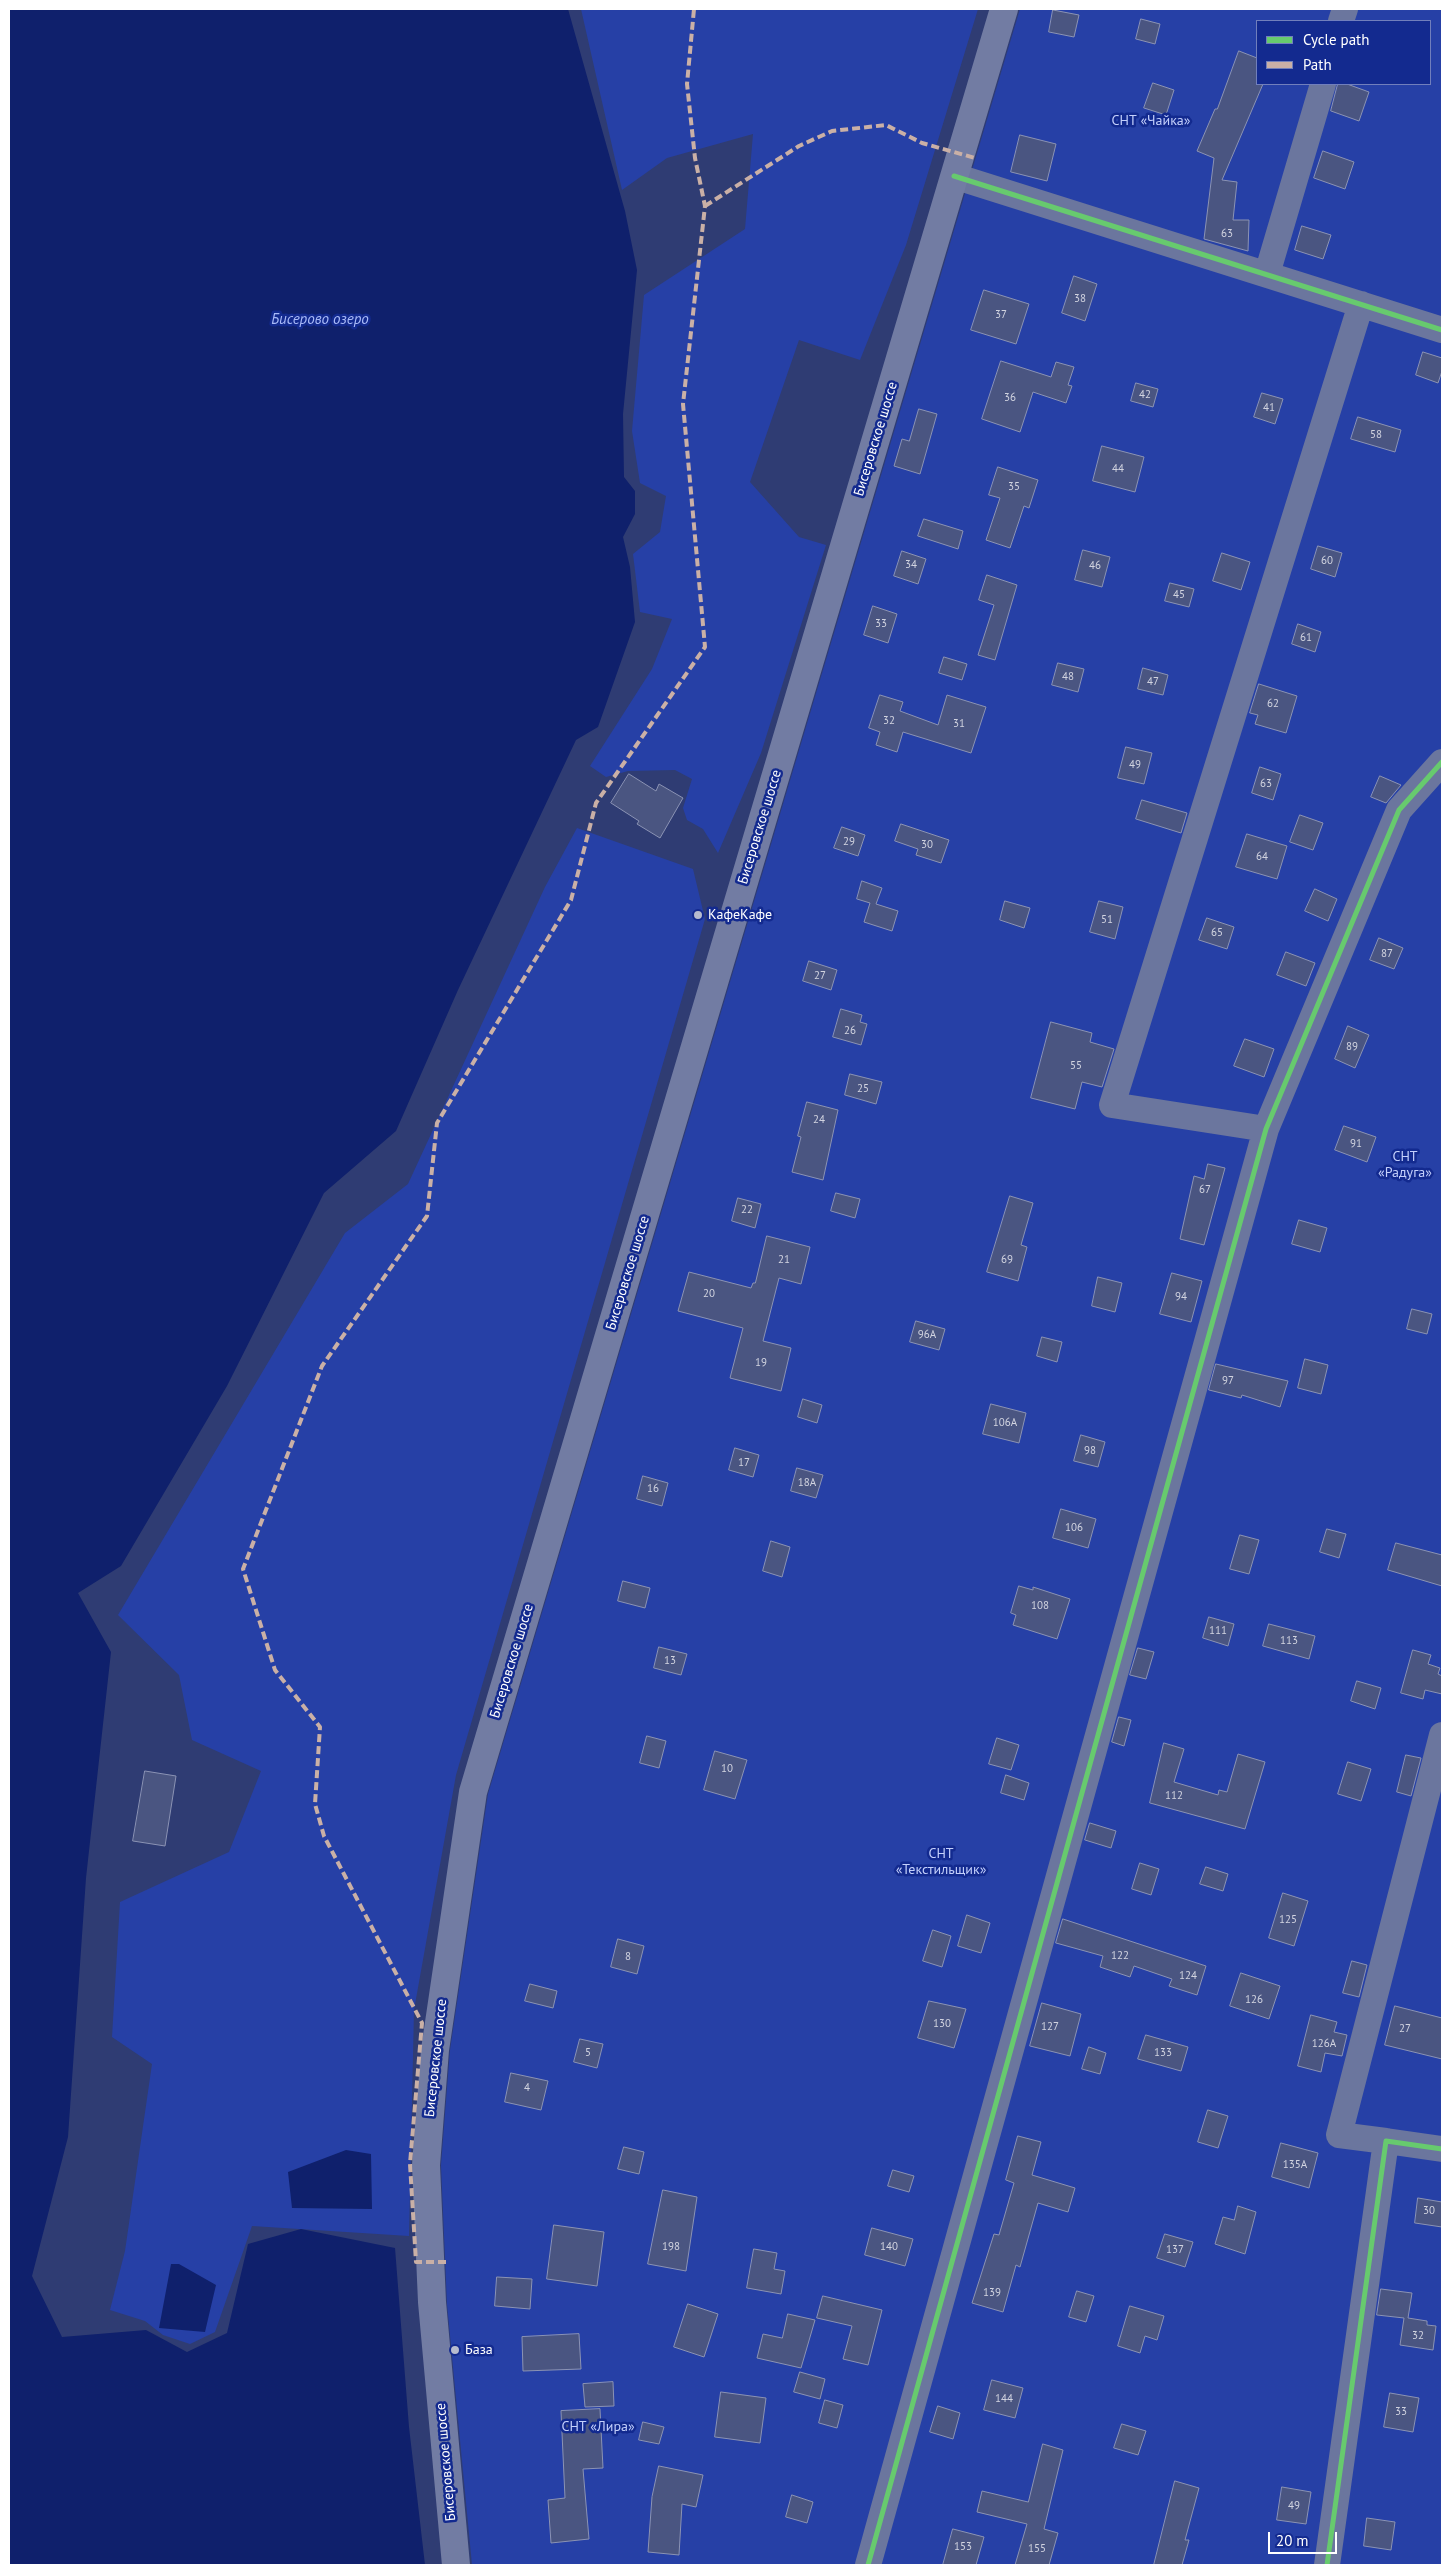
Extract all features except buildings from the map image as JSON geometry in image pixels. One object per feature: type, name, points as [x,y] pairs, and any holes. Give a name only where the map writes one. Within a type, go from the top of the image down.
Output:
[{"type":"main road","name":"Бисеровское шоссе","points":[[456,2565],[432,2302],[426,2165],[435,2050],[473,1792],[1004,9]]},
{"type":"street","points":[[1266,274],[1322,85]]},
{"type":"street","points":[[954,176],[1442,330]]},
{"type":"street","points":[[1266,1129],[1112,1105],[1361,304]]},
{"type":"street","points":[[868,2565],[1266,1129],[1399,810],[1442,762]]},
{"type":"street","points":[[1442,1735],[1340,2135],[1442,2149]]},
{"type":"street","points":[[1327,2565],[1386,2142]]},
{"type":"green space","points":[[581,9],[978,9],[906,245],[860,360],[799,340],[750,482],[799,537],[826,545],[761,753],[718,853],[703,829],[687,820],[683,808],[692,779],[675,770],[628,771],[606,777],[590,766],[652,669],[672,619],[640,612],[633,554],[660,532],[666,496],[640,483],[632,431],[644,295],[745,229],[753,134],[667,158],[622,190]]},
{"type":"green space","name":"СНТ «Текстильщик»","points":[[1020,9],[1442,9],[1442,2565],[472,2565],[447,2304],[441,2165],[450,2050],[488,1794]]},
{"type":"green space","points":[[577,828],[693,869],[705,919],[456,1775],[414,2010],[409,2236],[252,2226],[215,2332],[190,2344],[163,2335],[145,2321],[110,2310],[125,2251],[152,2064],[112,2037],[120,1902],[229,1852],[261,1771],[192,1740],[179,1675],[118,1615],[345,1233],[408,1184],[545,887]]},
{"type":"water","name":"Бисерово озеро","points":[[9,9],[568,9],[625,211],[637,270],[623,414],[624,477],[635,491],[635,514],[623,537],[630,567],[635,622],[598,727],[576,740],[458,990],[396,1131],[324,1193],[227,1386],[121,1566],[78,1593],[111,1652],[86,1878],[68,2137],[32,2276],[62,2337],[146,2330],[187,2352],[227,2333],[248,2244],[301,2229],[395,2248],[409,2427],[425,2565],[9,2565]]},
{"type":"water","points":[[346,2150],[371,2154],[372,2209],[292,2208],[288,2172]]},
{"type":"water","points":[[171,2264],[179,2264],[216,2285],[205,2332],[159,2328]]},
{"type":"marked path","points":[[446,2262],[416,2262],[410,2164],[422,2023],[324,1836],[315,1804],[320,1727],[275,1670],[243,1569],[322,1366],[427,1216],[437,1123],[571,900],[596,803],[705,647],[683,404],[705,206],[695,158],[687,84],[694,9]]},
{"type":"marked path","points":[[705,206],[799,146],[832,131],[886,125],[922,143],[975,158]]},
{"type":"cycle path","points":[[954,176],[1442,330]]},
{"type":"cycle path","points":[[868,2565],[1266,1129],[1399,810],[1442,762]]},
{"type":"cycle path","points":[[1327,2565],[1386,2141],[1442,2149]]},
{"type":"place","name":"КафеКафе","points":[[698,915]]},
{"type":"place","name":"База","points":[[455,2350]]},
{"type":"park label","name":"СНТ «Чайка»","points":[[1151,121]]},
{"type":"park label","name":"СНТ «Радуга»","points":[[1405,1166]]},
{"type":"park label","name":"СНТ «Лира»","points":[[598,2427]]}]
